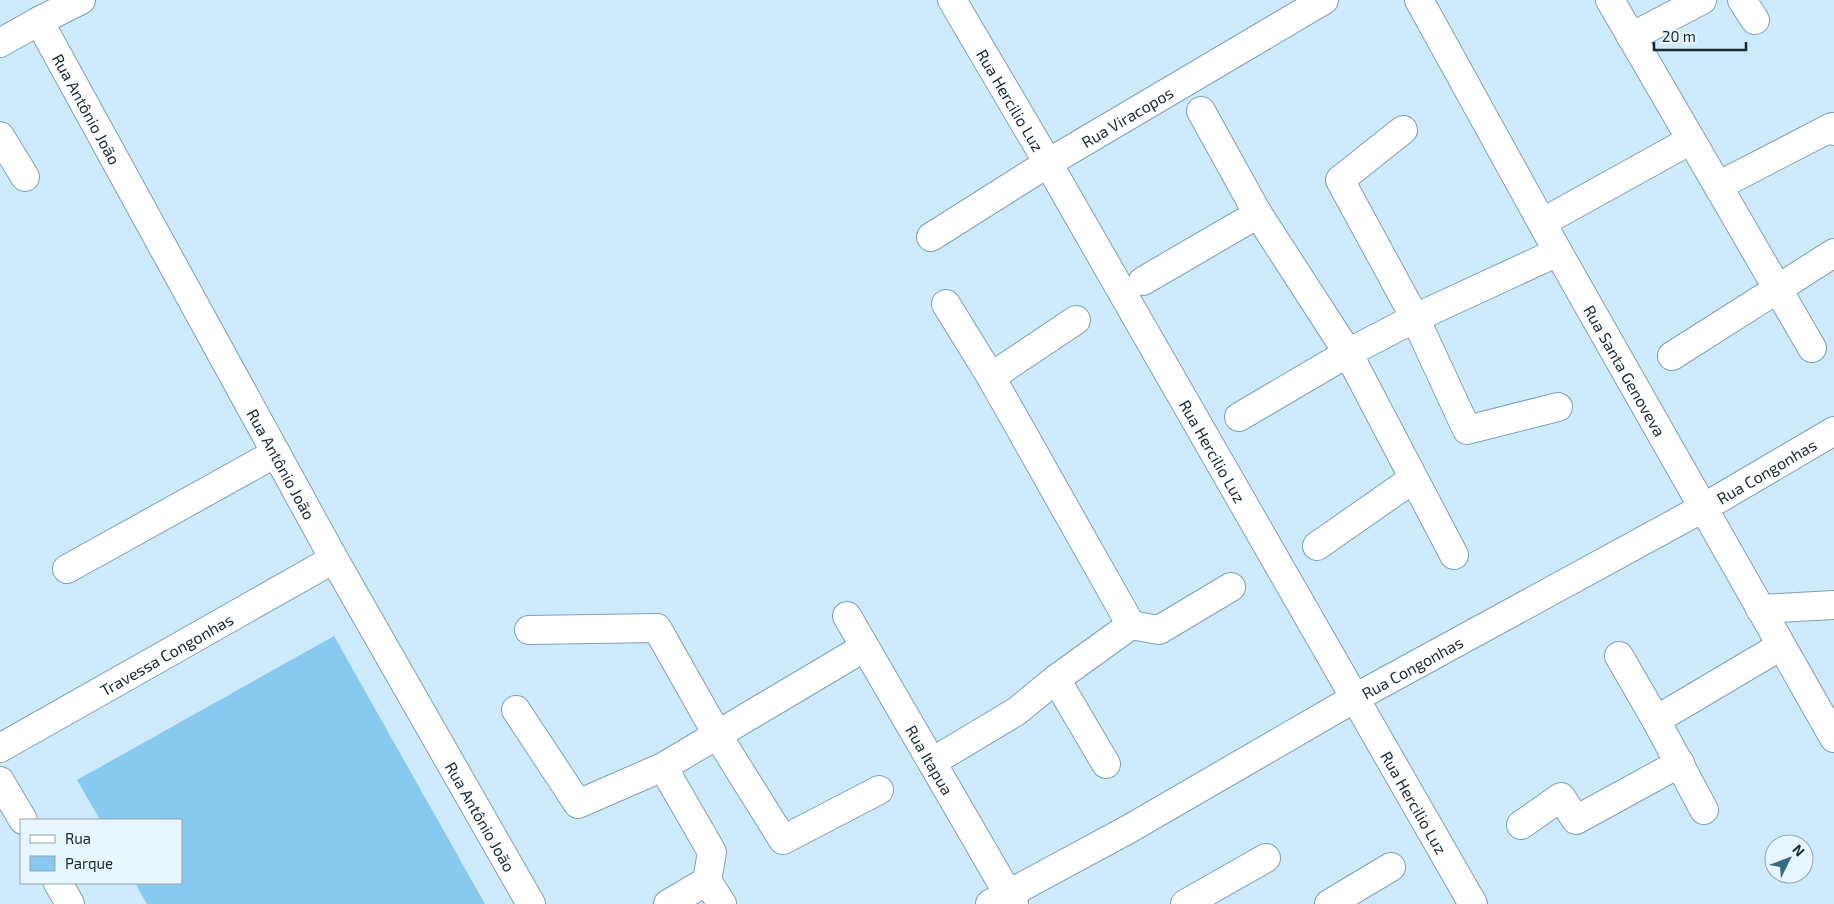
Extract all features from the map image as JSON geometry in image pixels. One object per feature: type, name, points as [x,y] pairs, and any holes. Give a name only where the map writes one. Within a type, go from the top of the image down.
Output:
[{"type":"street","points":[[0,43],[80,0]]},
{"type":"street","name":"Rua Hercilio Luz","points":[[952,0],[1048,163],[1473,904]]},
{"type":"street","name":"Rua Viracopos","points":[[931,237],[1048,163],[1324,0]]},
{"type":"street","name":"Rua Santa Genoveva","points":[[1419,0],[1558,252],[1834,738]]},
{"type":"street","points":[[1610,0],[1812,348]]},
{"type":"street","points":[[1631,37],[1702,0]]},
{"type":"street","name":"Rua Antônio João","points":[[39,21],[334,559],[531,904]]},
{"type":"street","points":[[1201,111],[1258,214],[1348,354],[1454,555]]},
{"type":"street","points":[[1718,186],[1832,127],[1834,131]]},
{"type":"street","points":[[1403,130],[1340,180],[1415,318],[1467,430],[1558,407]]},
{"type":"street","points":[[0,136],[25,176]]},
{"type":"street","points":[[1543,222],[1691,140]]},
{"type":"street","points":[[1143,281],[1258,214]]},
{"type":"street","points":[[1239,417],[1415,318],[1558,252]]},
{"type":"street","points":[[1672,356],[1834,253]]},
{"type":"street","points":[[946,304],[991,377],[1130,625]]},
{"type":"street","points":[[991,377],[1076,320]]},
{"type":"street","name":"Rua Congonhas","points":[[1004,901],[1355,698],[1703,508],[1834,431]]},
{"type":"street","points":[[67,569],[276,454]]},
{"type":"street","points":[[1317,546],[1413,479]]},
{"type":"street","name":"Travessa Congonhas","points":[[0,748],[334,559]]},
{"type":"street","points":[[932,762],[1017,711],[1056,679],[1130,625],[1159,630],[1231,586]]},
{"type":"street","points":[[1760,609],[1834,605]]},
{"type":"street","name":"Rua Itapua","points":[[847,616],[932,762],[1004,901]]},
{"type":"street","points":[[529,630],[657,628],[718,736],[783,840],[879,790]]},
{"type":"street","points":[[1656,720],[1781,646]]},
{"type":"street","points":[[516,710],[578,804],[663,767],[865,647]]},
{"type":"street","points":[[1619,656],[1680,763],[1704,810]]},
{"type":"street","points":[[1056,679],[1106,764]]},
{"type":"street","points":[[1521,825],[1561,797],[1576,820],[1680,763]]},
{"type":"street","points":[[663,767],[712,852],[706,882],[722,904]]},
{"type":"street","points":[[0,781],[21,819]]},
{"type":"street","points":[[1185,904],[1266,858]]},
{"type":"street","points":[[1328,904],[1391,866]]},
{"type":"street","points":[[668,904],[706,882]]},
{"type":"street","points":[[59,884],[70,904]]},
{"type":"green space","points":[[334,636],[485,904],[147,904],[136,884],[182,884],[182,819],[99,819],[77,780]]}]
